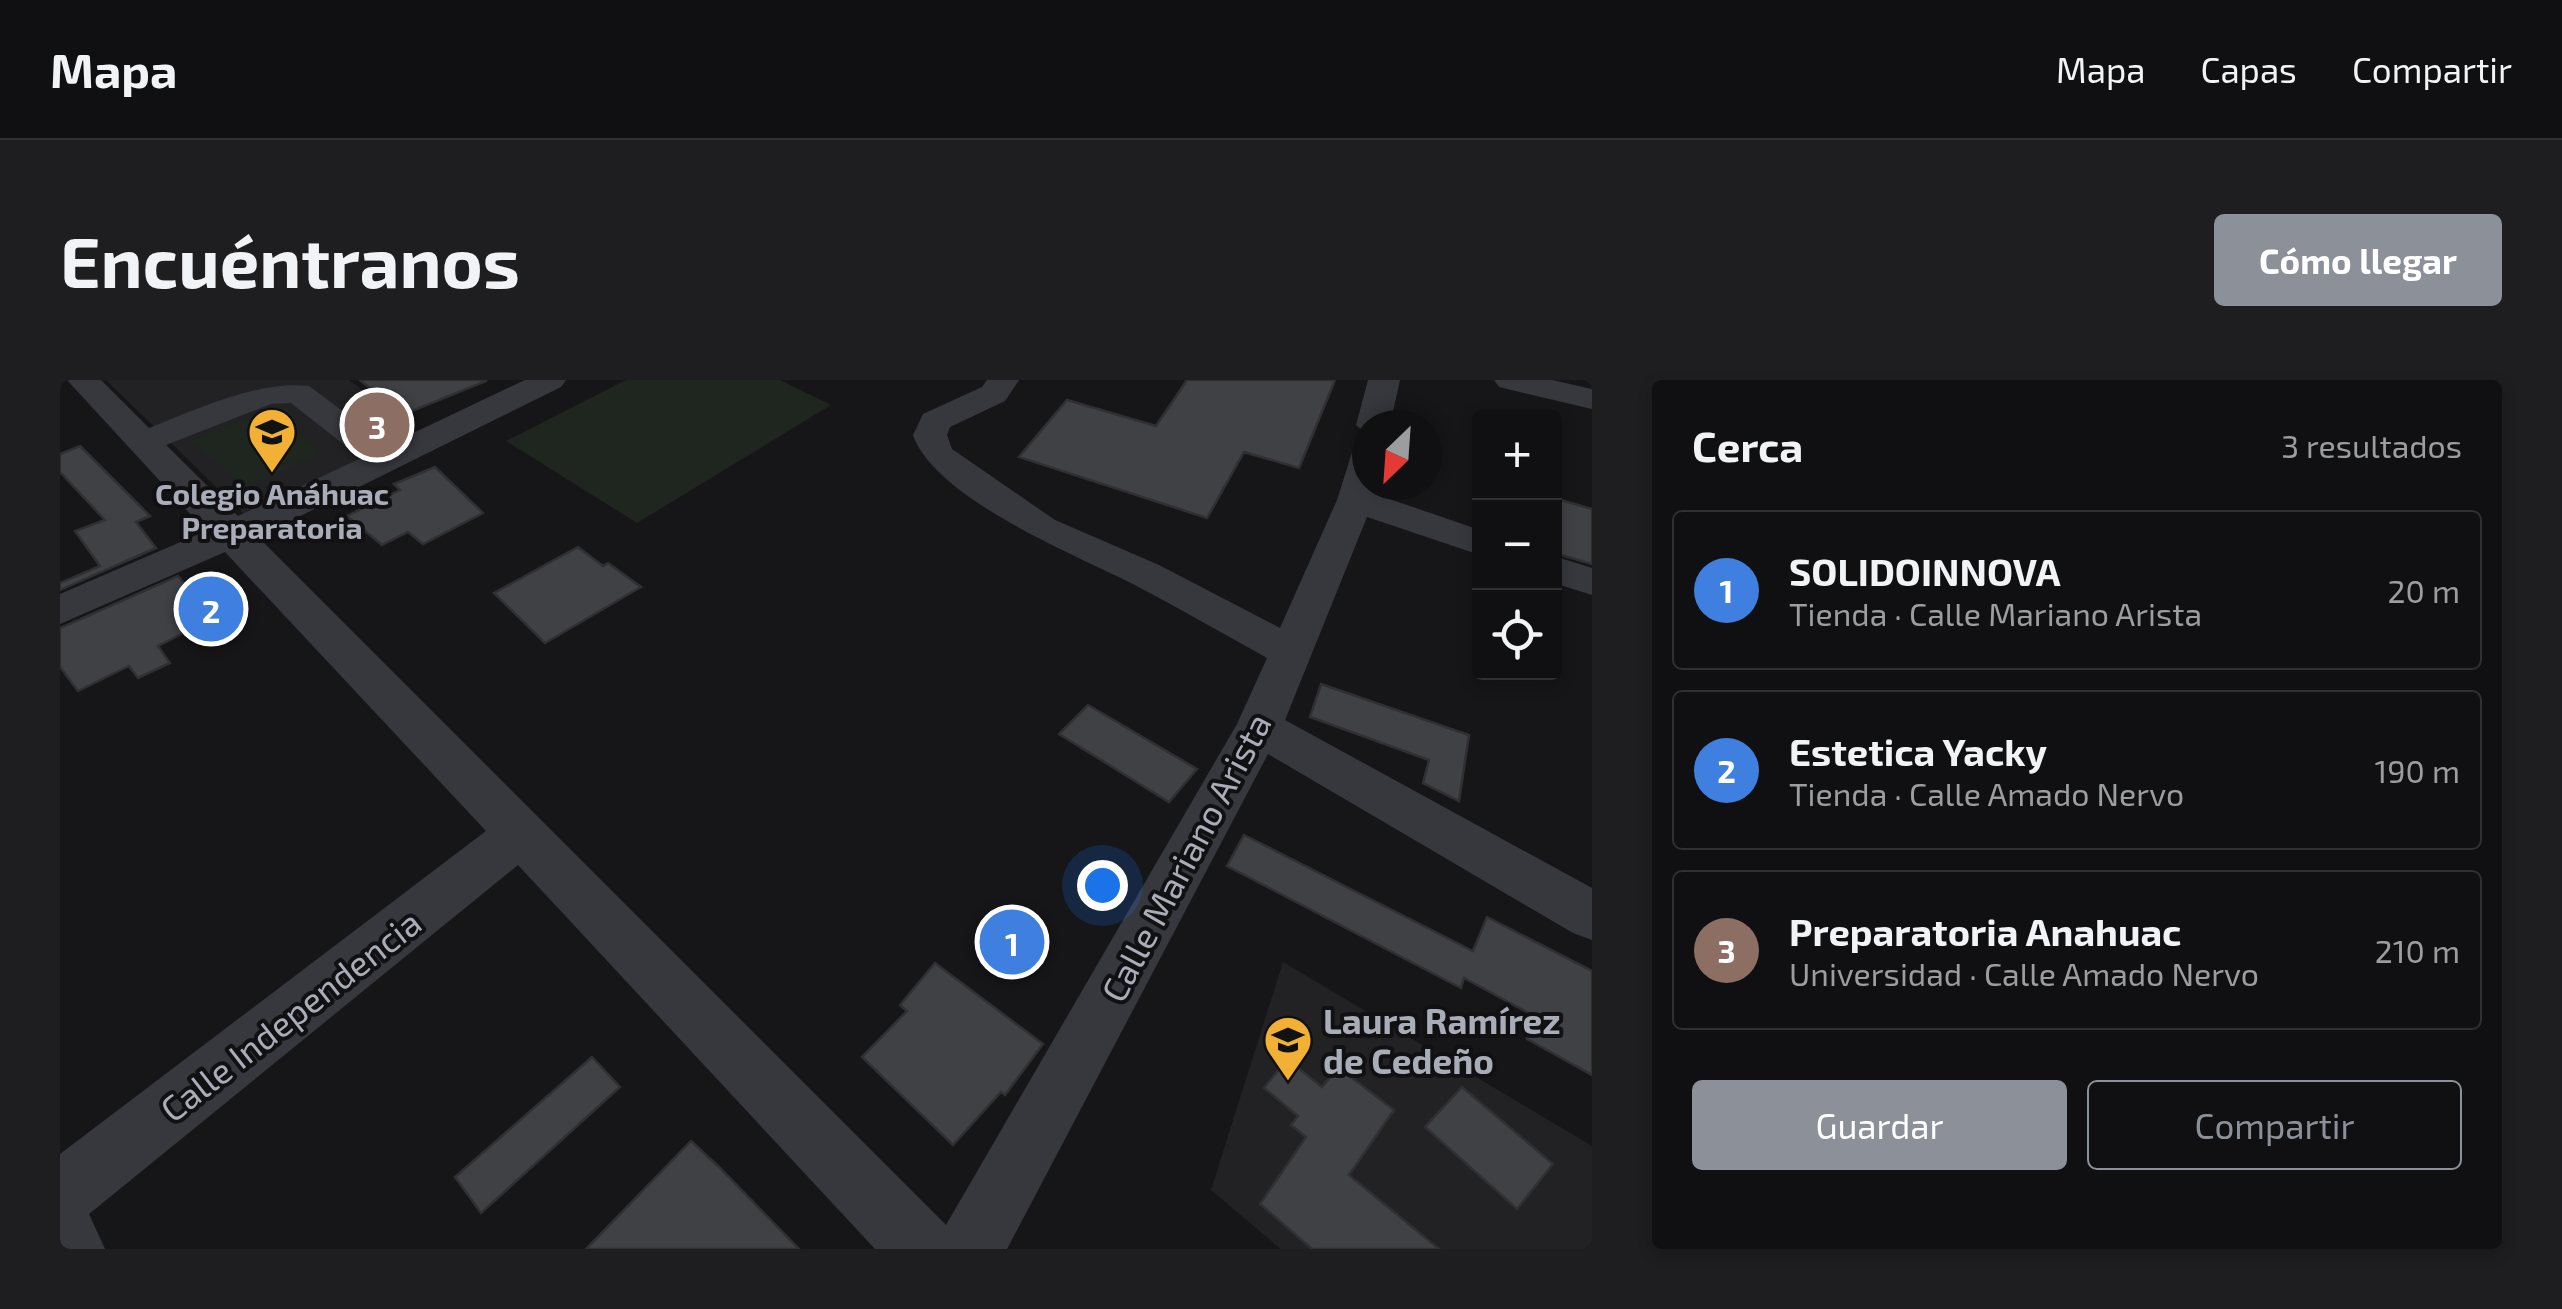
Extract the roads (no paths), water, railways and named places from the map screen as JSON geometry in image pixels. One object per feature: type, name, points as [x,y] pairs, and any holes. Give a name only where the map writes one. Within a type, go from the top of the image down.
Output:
[{"type":"street","points":[[84,380],[922,1249]]},
{"type":"street","points":[[60,610],[230,535],[550,380]]},
{"type":"street","points":[[1002,380],[994,394],[935,420],[930,435],[937,454],[1042,528],[1145,574],[1291,652]]},
{"type":"street","points":[[1377,410],[1384,380]]},
{"type":"street","points":[[1510,380],[1592,399]]},
{"type":"street","points":[[142,442],[266,395],[298,393],[385,460]]},
{"type":"street","points":[[1355,500],[1472,540]]},
{"type":"street","name":"Calle Mariano Arista","points":[[970,1249],[1259,727],[1355,500]]},
{"type":"street","points":[[1562,572],[1592,582]]},
{"type":"street","points":[[1259,727],[1592,916]]},
{"type":"street","name":"Calle Independencia","points":[[60,1195],[520,834]]},
{"type":"street","points":[[60,1228],[71,1249]]},
{"type":"place","name":"Preparatoria Anahuac","points":[[377,425]]},
{"type":"place","name":"Colegio Anáhuac Preparatoria","points":[[272,474]]},
{"type":"place","name":"Estetica Yacky","points":[[211,609]]},
{"type":"place","name":"SOLIDOINNOVA","points":[[1012,942]]},
{"type":"place","name":"Laura Ramírez de Cedeño","points":[[1288,1082]]}]
